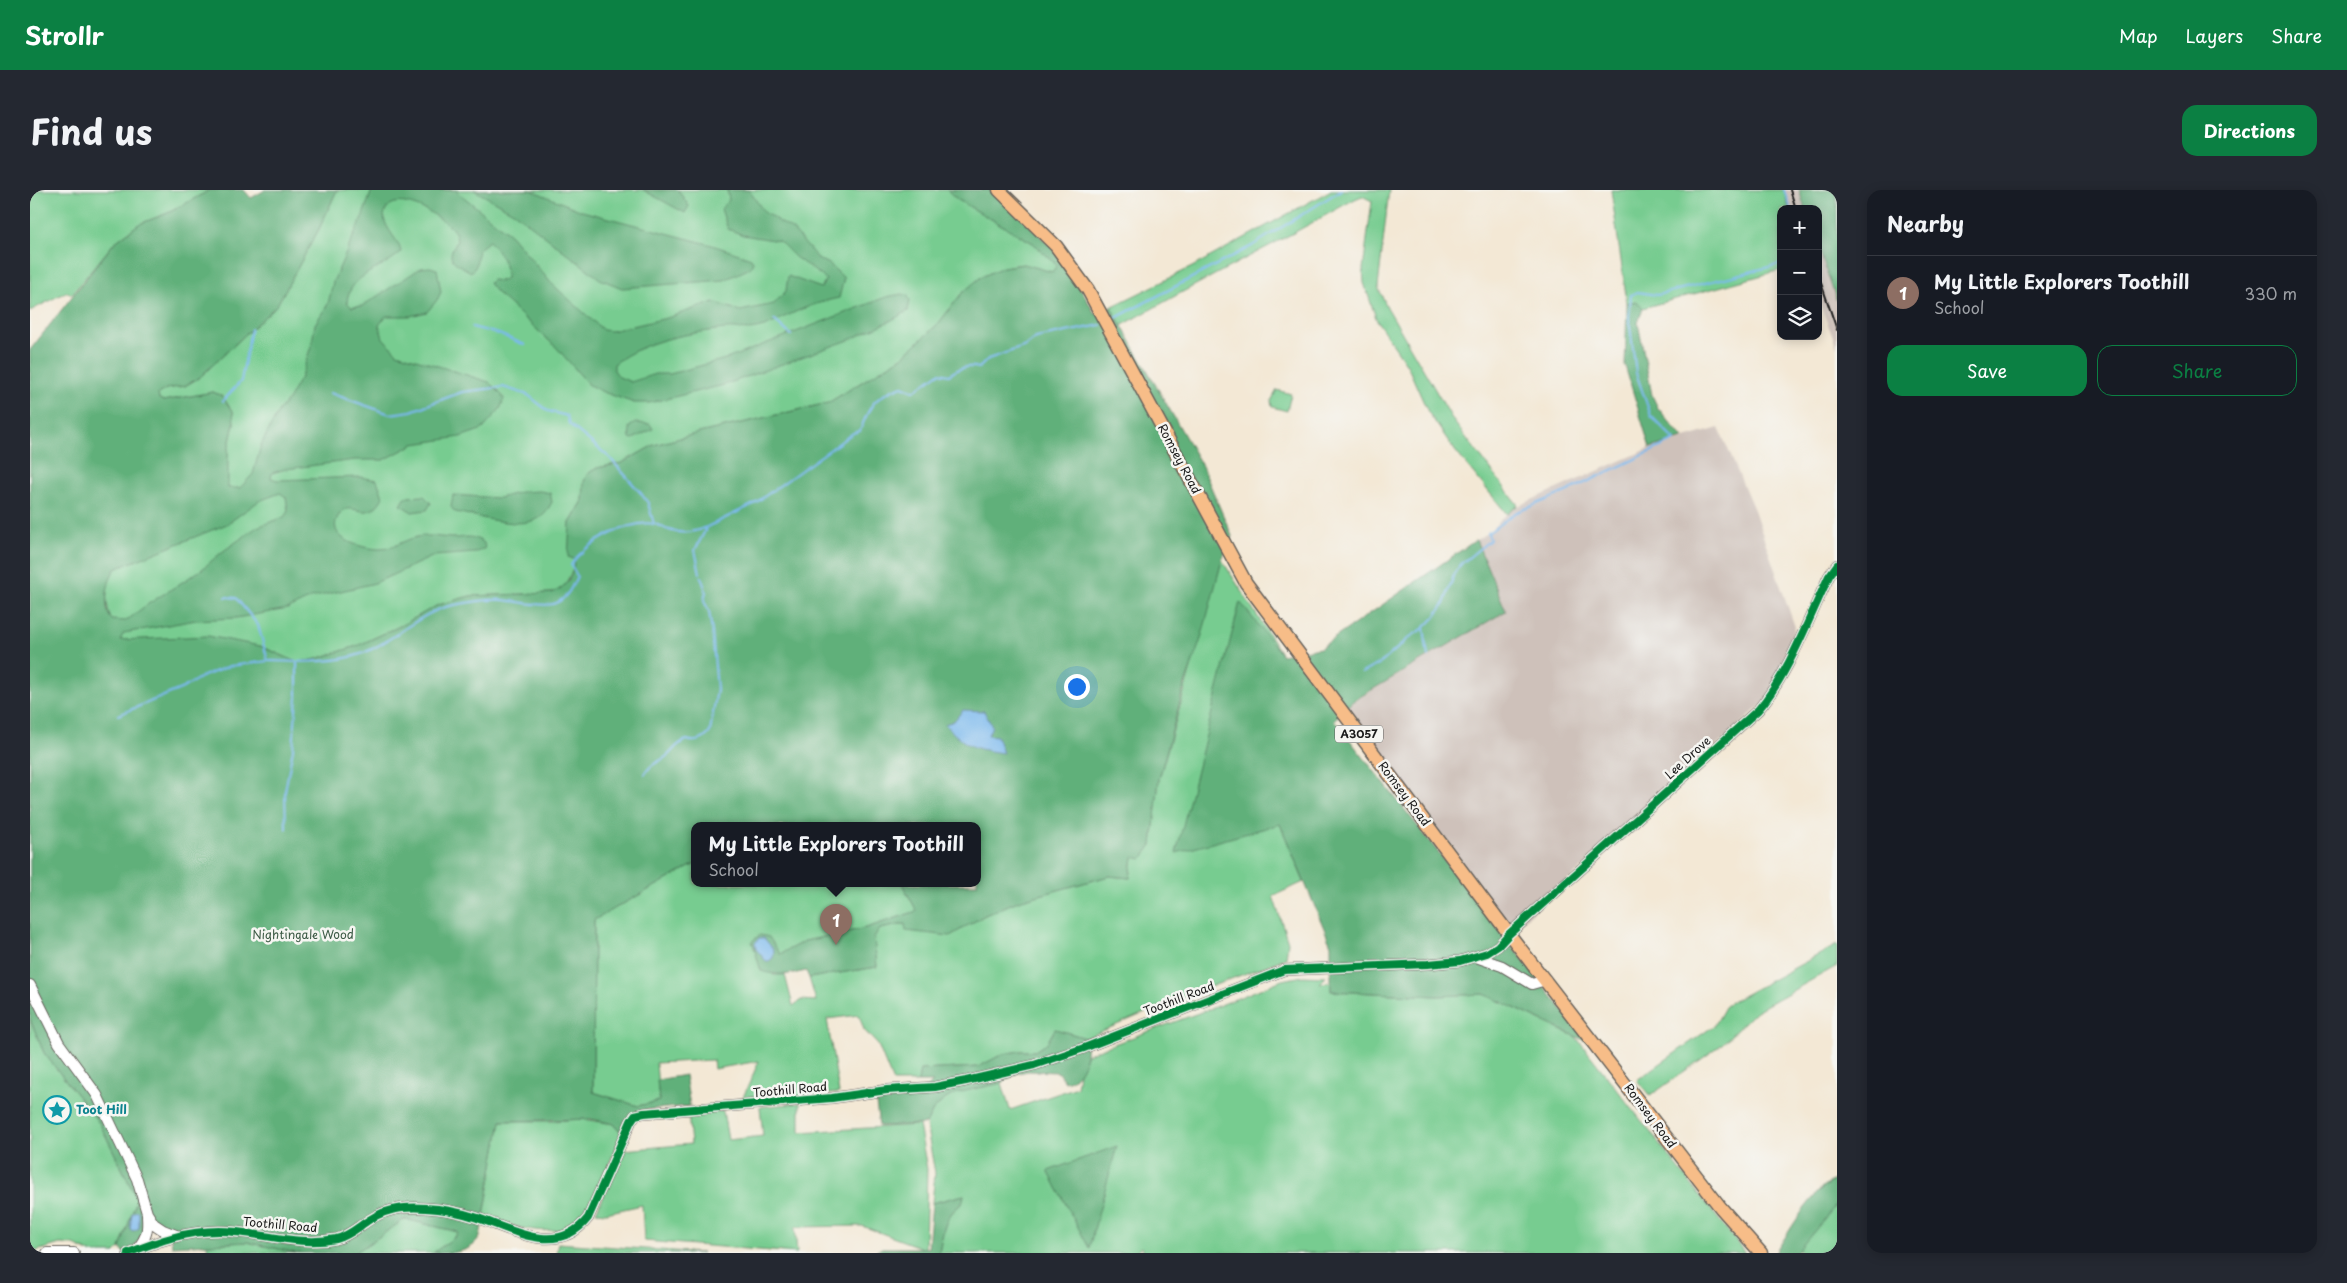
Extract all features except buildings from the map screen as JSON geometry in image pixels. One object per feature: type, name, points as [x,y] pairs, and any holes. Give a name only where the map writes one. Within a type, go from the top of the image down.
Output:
[{"type":"main road","name":"Romsey Road","points":[[999,190],[1056,246],[1088,290],[1246,583],[1509,934],[1721,1208],[1761,1253]]},
{"type":"street","name":"Lee Drove","points":[[1509,934],[1762,705],[1780,679],[1829,576],[1837,565]]},
{"type":"street","name":"Toothill Road","points":[[132,1252],[176,1235],[221,1231],[300,1240],[337,1238],[348,1234],[384,1213],[398,1208],[414,1207],[466,1214],[526,1238],[546,1240],[559,1238],[581,1228],[588,1218],[631,1121],[636,1115],[644,1112],[832,1098],[887,1090],[935,1087],[966,1081],[1034,1064],[1084,1048],[1284,970],[1428,964],[1476,957],[1498,946],[1509,934]]},
{"type":"street","name":"Toothill Road","points":[[1476,957],[1502,966],[1532,984],[1546,980]]},
{"type":"street","points":[[30,985],[59,1043],[97,1095],[137,1179],[147,1213],[148,1230],[144,1240],[132,1252]]},
{"type":"street","points":[[147,1213],[154,1224],[162,1230],[176,1235]]},
{"type":"street","points":[[47,1253],[74,1253]]},
{"type":"shaded area","points":[[1784,190],[1799,190],[1804,205],[1788,205]]},
{"type":"shaded area","points":[[1822,259],[1837,302],[1837,348],[1822,309]]},
{"type":"shaded area","points":[[1719,428],[1754,510],[1795,627],[1780,679],[1769,698],[1509,934],[1339,710],[1506,611],[1476,540],[1488,533],[1511,509],[1650,448]]},
{"type":"green space","points":[[30,190],[210,190],[168,213],[139,224],[114,243],[72,294],[66,292],[30,311]]},
{"type":"green space","name":"Nightingale Wood","points":[[210,190],[244,190],[251,198],[265,190],[337,190],[319,229],[277,305],[200,377],[185,386],[166,389],[158,394],[159,399],[164,401],[213,392],[222,396],[233,412],[234,424],[228,450],[228,488],[240,488],[253,474],[261,445],[279,410],[288,400],[301,377],[312,343],[315,324],[328,304],[333,282],[372,190],[455,190],[511,235],[551,283],[603,330],[611,331],[667,318],[714,302],[740,311],[774,304],[786,291],[788,276],[821,288],[826,279],[795,257],[779,241],[743,235],[728,229],[721,209],[729,200],[727,190],[749,190],[764,212],[793,230],[819,260],[828,263],[844,278],[839,298],[803,309],[765,327],[751,330],[726,329],[697,333],[667,339],[639,349],[614,364],[614,370],[619,377],[631,382],[655,374],[670,374],[729,358],[886,297],[902,294],[907,295],[910,300],[908,311],[849,340],[724,385],[649,403],[634,403],[589,385],[557,348],[496,292],[489,283],[492,280],[502,281],[506,278],[506,273],[502,258],[489,241],[478,250],[476,266],[471,272],[456,263],[451,257],[451,252],[457,241],[455,232],[448,225],[422,208],[394,203],[388,207],[384,218],[401,252],[360,278],[349,293],[347,302],[351,307],[362,306],[421,268],[430,267],[437,269],[441,292],[437,300],[427,312],[410,316],[386,316],[379,325],[383,338],[397,353],[489,382],[504,399],[500,409],[483,429],[460,437],[414,444],[384,460],[355,460],[286,469],[272,473],[271,478],[277,480],[360,477],[377,480],[383,497],[377,506],[365,511],[344,510],[339,515],[336,523],[336,530],[341,536],[356,545],[373,549],[385,549],[412,538],[431,536],[450,538],[472,537],[484,543],[485,548],[475,553],[434,556],[375,583],[311,598],[288,609],[236,618],[196,620],[124,633],[120,640],[208,636],[260,646],[297,662],[313,660],[357,646],[402,625],[438,605],[470,596],[552,593],[566,584],[573,570],[574,559],[568,557],[570,523],[583,501],[584,482],[587,474],[597,468],[622,463],[654,445],[828,403],[902,357],[938,324],[962,293],[981,277],[1003,267],[1024,264],[1052,272],[1057,265],[1033,243],[958,200],[947,190],[995,190],[1052,248],[1083,292],[1095,314],[1111,307],[1202,466],[1232,536],[1222,560],[1201,639],[1184,687],[1159,779],[1152,845],[1142,859],[1133,857],[1130,878],[1109,876],[1018,901],[985,915],[950,936],[906,931],[905,924],[880,929],[874,937],[877,967],[809,978],[806,971],[773,974],[761,971],[752,941],[760,935],[769,937],[780,954],[805,941],[866,928],[917,911],[904,887],[981,887],[981,822],[691,822],[691,866],[594,920],[593,1092],[638,1106],[659,1101],[657,1080],[685,1075],[690,1106],[642,1110],[622,1133],[614,1124],[591,1119],[501,1121],[480,1237],[472,1246],[461,1251],[433,1253],[455,1237],[458,1232],[405,1219],[355,1253],[296,1253],[247,1242],[172,1246],[170,1230],[155,1219],[134,1247],[124,1253],[120,1248],[137,1199],[100,1124],[44,1053],[30,1019],[30,350],[114,243],[139,224],[168,213]],"holes":[[[280,493],[286,497],[288,511],[284,517],[257,527],[201,570],[145,606],[126,621],[112,620],[106,602],[108,587],[115,569],[227,524],[259,501]],[[954,721],[988,735],[946,724]]]},
{"type":"green space","points":[[337,190],[947,190],[958,200],[1033,243],[1058,265],[1052,272],[1023,264],[1003,267],[962,293],[938,324],[902,357],[828,403],[654,445],[622,463],[597,468],[588,474],[584,482],[583,501],[570,523],[574,567],[563,589],[552,593],[470,596],[438,605],[402,625],[357,646],[313,660],[297,662],[260,646],[120,641],[107,605],[107,587],[115,569],[227,488],[228,450],[234,424],[233,412],[222,396],[213,392],[164,401],[159,399],[158,394],[166,389],[185,386],[200,377],[277,305],[319,229]]},
{"type":"green space","points":[[474,190],[531,190],[582,211],[712,245],[751,258],[753,262],[751,267],[724,280],[622,288],[600,279],[515,213]]},
{"type":"green space","points":[[643,190],[678,190],[689,206],[685,213]]},
{"type":"green space","points":[[1331,190],[1389,190],[1378,287],[1387,307],[1454,422],[1518,505],[1507,514],[1456,452],[1428,412],[1407,365],[1377,321],[1364,283],[1363,269],[1372,201],[1362,196],[1121,326],[1111,307],[1192,267]]},
{"type":"green space","points":[[1611,190],[1784,190],[1788,205],[1777,205],[1777,271],[1643,308],[1636,301],[1627,303]]},
{"type":"green space","points":[[1799,190],[1837,190],[1837,302],[1822,259],[1822,205],[1804,205]]},
{"type":"green space","points":[[1637,301],[1643,308],[1638,323],[1652,395],[1658,408],[1683,438],[1650,448],[1625,366],[1627,303]]},
{"type":"green space","points":[[1277,390],[1291,394],[1287,411],[1272,407],[1271,401]]},
{"type":"green space","points":[[635,423],[650,424],[653,429],[633,439],[630,438],[629,427]]},
{"type":"green space","points":[[540,491],[550,493],[552,502],[543,516],[533,521],[522,523],[511,523],[455,512],[451,507],[453,495],[499,498],[520,492]]},
{"type":"green space","points":[[424,496],[431,503],[427,510],[412,512],[401,505],[406,497]]},
{"type":"green space","points":[[1476,540],[1506,611],[1353,701],[1334,720],[1588,1042],[1484,994],[1437,996],[1331,991],[1331,945],[1280,824],[1176,853],[1240,602],[1282,655],[1320,648]]},
{"type":"green space","points":[[1222,560],[1282,655],[1225,838],[1280,824],[1304,882],[1273,896],[1288,942],[1286,958],[1168,1003],[1086,1038],[1055,1029],[1047,1043],[1035,1051],[1003,1054],[978,1067],[920,1070],[918,1082],[893,1082],[878,1045],[864,1030],[859,1015],[827,1019],[839,1093],[741,1102],[759,1061],[714,1069],[713,1060],[656,1063],[659,1101],[638,1106],[593,1092],[594,920],[691,866],[691,887],[904,887],[917,911],[866,928],[805,941],[780,954],[773,975],[785,975],[793,1006],[801,1000],[816,1001],[809,978],[877,967],[874,937],[880,929],[905,924],[950,936],[985,915],[1018,901],[1109,876],[1130,878],[1133,857],[1152,845],[1159,779]]},
{"type":"green space","points":[[1837,945],[1837,966],[1756,1011],[1721,1045],[1650,1096],[1637,1080],[1715,1025],[1725,1007],[1731,1002]]},
{"type":"green space","points":[[1303,976],[1326,977],[1320,983],[1331,982],[1331,991],[1437,996],[1484,994],[1576,1037],[1745,1253],[1144,1253],[1141,1247],[1133,1253],[939,1253],[945,1225],[951,1213],[962,1204],[964,1195],[932,1203],[935,1173],[926,1124],[933,1110],[944,1100],[955,1093],[1002,1083],[1010,1110],[1077,1087],[1079,1073],[1087,1054],[1223,1004],[1282,980]]},
{"type":"green space","points":[[30,1019],[44,1053],[100,1124],[137,1199],[120,1248],[115,1253],[91,1253],[74,1245],[60,1244],[30,1253]]},
{"type":"green space","points":[[1055,1029],[1086,1038],[1085,1058],[1081,1071],[1071,1080],[1065,1082],[1058,1072],[1028,1071],[1018,1073],[1002,1083],[956,1093],[944,1100],[933,1110],[926,1124],[879,1126],[876,1103],[872,1099],[877,1094],[921,1093],[933,1082],[918,1082],[920,1070],[978,1067],[1003,1054],[1035,1051],[1047,1043]]},
{"type":"green space","points":[[800,1103],[800,1132],[919,1125],[927,1169],[925,1249],[862,1226],[795,1227],[797,1253],[644,1241],[642,1205],[606,1213],[596,1212],[623,1150],[691,1144],[688,1113],[723,1111],[728,1140],[763,1136],[760,1107]]},
{"type":"green space","points":[[582,1119],[614,1124],[622,1133],[589,1206],[577,1222],[555,1230],[543,1231],[506,1224],[484,1216],[501,1121]]},
{"type":"green space","points":[[1117,1146],[1089,1248],[1048,1171]]},
{"type":"green space","points":[[1837,1178],[1837,1253],[1802,1253],[1798,1250],[1798,1218],[1823,1186]]},
{"type":"green space","points":[[1837,1178],[1837,1204],[1796,1253],[1775,1253],[1810,1202]]},
{"type":"green space","points":[[964,1195],[962,1204],[951,1213],[945,1225],[939,1253],[873,1253],[882,1248],[928,1248],[932,1203]]},
{"type":"green space","points":[[405,1219],[458,1232],[455,1237],[433,1253],[355,1253]]},
{"type":"green space","points":[[247,1242],[296,1253],[208,1253],[207,1244]]},
{"type":"green space","points":[[558,1243],[703,1253],[556,1253]]},
{"type":"water","points":[[963,710],[984,711],[992,726],[988,735],[997,736],[1003,753],[984,750],[964,742],[945,724],[954,721]]},
{"type":"water","points":[[759,938],[764,938],[774,950],[773,958],[769,961],[766,961],[756,949],[755,943]]},
{"type":"water","points":[[139,1212],[139,1228],[133,1231],[130,1229],[132,1213]]},
{"type":"waterway","points":[[1110,321],[1252,246],[1341,190]]},
{"type":"waterway","points":[[1784,190],[1790,205]]},
{"type":"waterway","points":[[1362,673],[1382,662],[1434,618],[1444,604],[1455,572],[1462,563],[1490,540],[1488,533],[1515,513],[1566,492],[1675,440],[1651,416],[1636,373],[1629,318],[1631,295],[1637,292],[1657,295],[1777,265]]},
{"type":"waterway","points":[[774,320],[791,335]]},
{"type":"waterway","points":[[700,573],[695,550],[707,527],[754,504],[853,433],[860,431],[874,402],[885,394],[902,386],[914,391],[939,373],[949,375],[963,368],[979,368],[988,359],[1026,346],[1036,338],[1101,325]]},
{"type":"waterway","points":[[472,327],[499,334],[525,345]]},
{"type":"waterway","points":[[223,401],[241,381],[251,329]]},
{"type":"waterway","points":[[330,393],[390,414],[411,411],[462,392],[503,387],[528,395],[548,411],[567,416],[569,424],[609,457],[648,503],[654,524]]},
{"type":"waterway","points":[[268,661],[320,661],[359,655],[380,645],[421,618],[442,608],[454,605],[497,600],[553,604],[562,600],[573,585],[577,576],[571,565],[577,557],[608,535],[633,525],[645,523],[655,524],[683,533],[707,527]]},
{"type":"waterway","points":[[645,774],[680,743],[687,740],[700,740],[710,732],[717,689],[712,632],[709,611],[704,601],[706,591],[701,577]]},
{"type":"waterway","points":[[118,715],[183,688],[201,677],[230,666],[268,661],[258,625],[236,598],[226,597]]},
{"type":"waterway","points":[[1424,628],[1428,657]]},
{"type":"waterway","points":[[286,829],[285,791],[293,749],[297,697],[297,663]]},
{"type":"railway","points":[[1790,190],[1795,205]]},
{"type":"railway","points":[[1822,286],[1837,330]]},
{"type":"cycle path","points":[[128,1253],[173,1237],[207,1231],[234,1232],[307,1241],[336,1239],[349,1234],[377,1215],[411,1207],[457,1212],[528,1236],[553,1238],[566,1235],[577,1229],[588,1218],[635,1115],[935,1087],[1034,1065],[1084,1048],[1284,970],[1428,964],[1460,961],[1487,953],[1498,946],[1758,710],[1779,680],[1806,628],[1829,576],[1837,565]]},
{"type":"place","name":"My Little Explorers Toothill","points":[[836,945]]},
{"type":"place","name":"Toot Hill","points":[[57,1110]]}]
